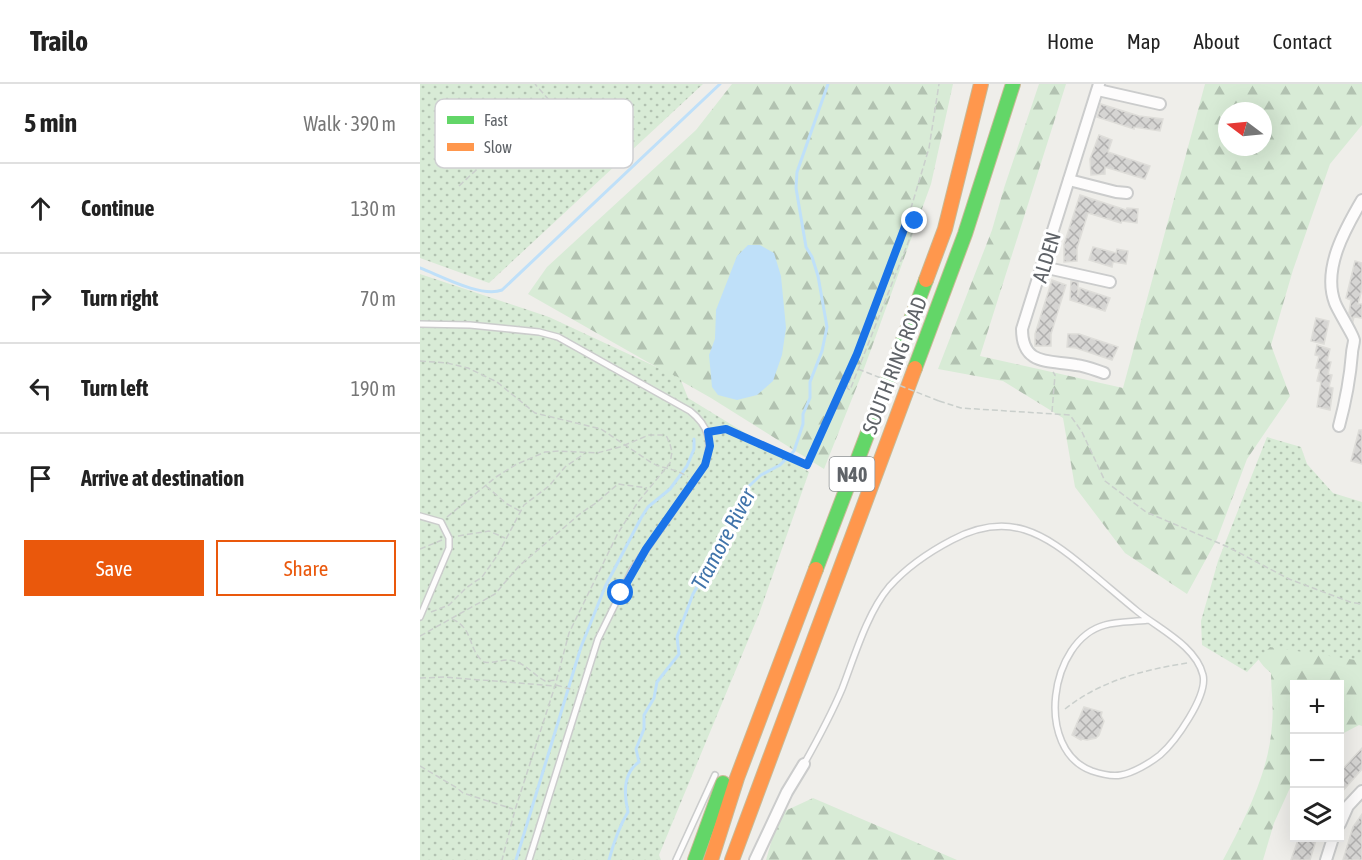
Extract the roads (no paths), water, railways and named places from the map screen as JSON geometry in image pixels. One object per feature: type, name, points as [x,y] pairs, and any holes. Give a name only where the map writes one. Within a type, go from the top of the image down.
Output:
[{"type":"highway","name":"SOUTH RING ROAD","points":[[711,860],[737,778],[945,229],[981,84]]},
{"type":"highway","name":"SOUTH RING ROAD","points":[[733,857],[965,234],[1013,84]]},
{"type":"highway","points":[[695,860],[732,758],[769,667],[806,594]]},
{"type":"street","points":[[1098,87],[1145,96],[1160,104]]},
{"type":"street","name":"ALDEN","points":[[1098,87],[1022,329],[1022,342],[1028,354],[1041,361],[1059,362],[1088,373],[1104,373]]},
{"type":"street","points":[[1069,180],[1127,193]]},
{"type":"street","points":[[1339,426],[1350,387],[1358,339],[1343,322],[1334,300],[1331,276],[1343,235],[1362,200]]},
{"type":"street","points":[[1043,267],[1110,282]]},
{"type":"street","points":[[755,860],[804,764]]},
{"type":"street","points":[[1344,815],[1348,806],[1362,791]]},
{"type":"street","points":[[1326,860],[1331,842]]},
{"type":"lane","points":[[420,324],[539,332],[558,337],[690,411],[704,423],[708,432],[710,446],[705,465],[632,570],[598,639],[529,860]]},
{"type":"lane","points":[[420,516],[441,522],[449,538],[449,548],[420,616]]},
{"type":"lane","points":[[804,764],[825,728],[859,643],[889,588],[932,550],[958,537],[993,527],[1024,529],[1048,540],[1062,548],[1148,620],[1173,637],[1197,662],[1204,676],[1202,691],[1172,743],[1159,756],[1121,775],[1103,775],[1084,768],[1070,756],[1059,736],[1056,719],[1059,673],[1068,656],[1090,632],[1104,625],[1148,620]]},
{"type":"lane","points":[[676,860],[715,775]]},
{"type":"water","points":[[748,245],[760,245],[774,253],[781,276],[786,328],[782,355],[773,381],[757,395],[737,400],[718,395],[712,387],[709,355],[715,339],[716,310],[737,256]]},
{"type":"waterway","points":[[633,166],[720,84]]},
{"type":"waterway","name":"Tramore River","points":[[609,860],[628,812],[627,778],[639,762],[636,749],[644,729],[644,715],[654,698],[657,682],[679,654],[677,637],[693,594],[734,522],[738,503],[748,487],[761,475],[780,465],[794,451],[803,424],[803,414],[810,398],[810,382],[822,351],[827,327],[818,276],[806,247],[796,188],[797,172],[828,84]]},
{"type":"waterway","points":[[420,268],[472,289],[493,292],[502,290],[631,168]]},
{"type":"waterway","points":[[516,860],[581,647],[605,587],[648,507],[670,489],[687,466],[694,449],[694,439]]}]
